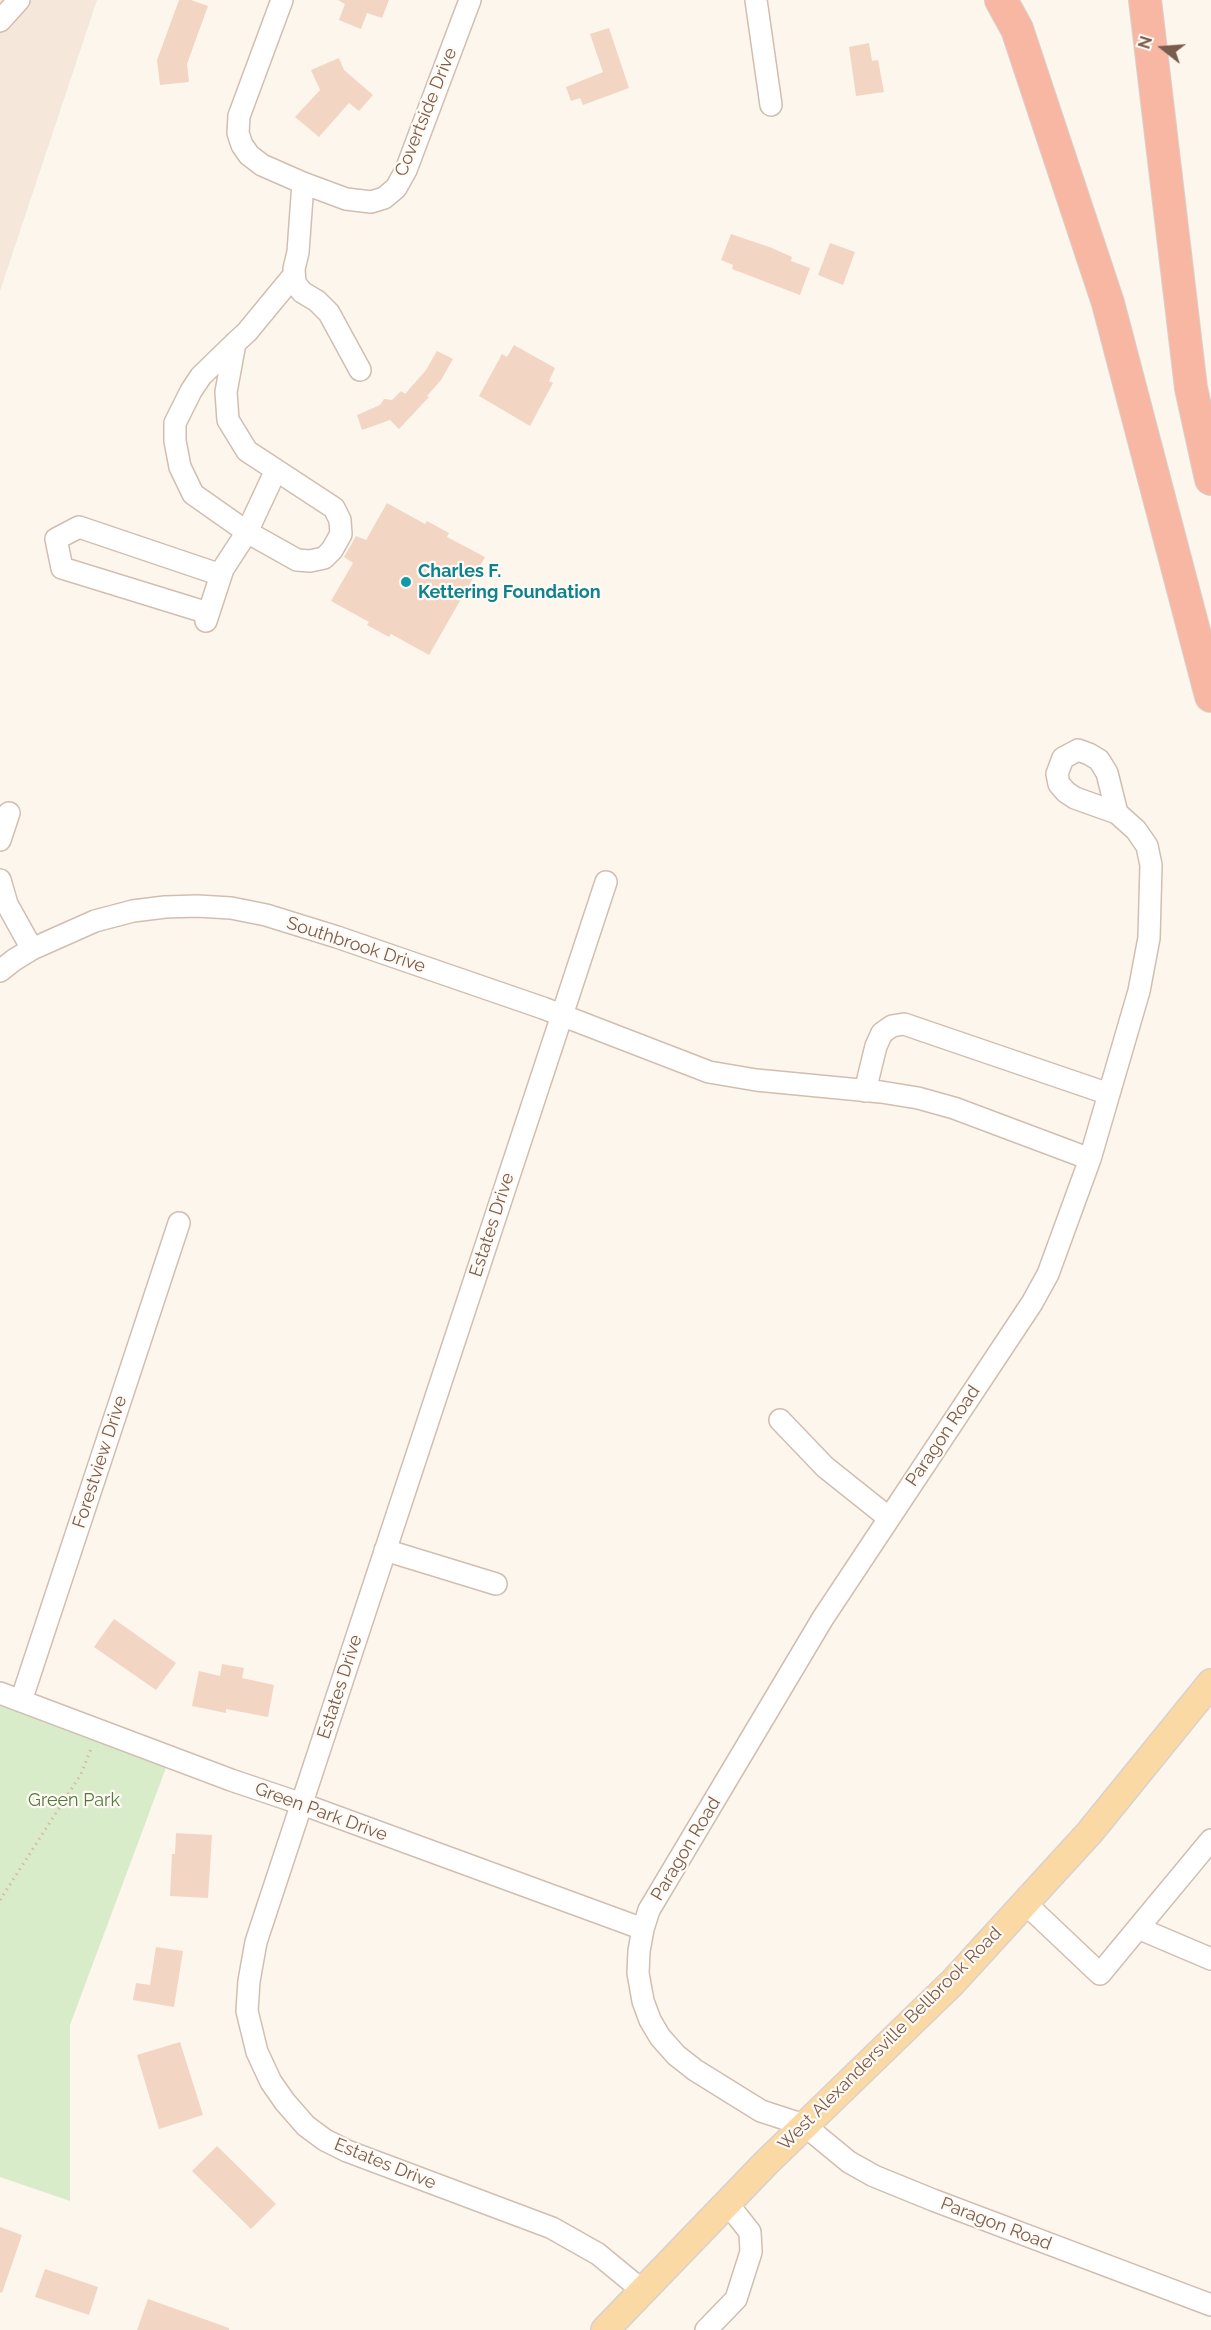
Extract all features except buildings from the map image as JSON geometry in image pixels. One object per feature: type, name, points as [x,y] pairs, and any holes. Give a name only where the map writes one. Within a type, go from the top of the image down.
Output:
[{"type":"highway","points":[[1001,0],[1017,30],[1108,303],[1211,696]]},
{"type":"highway","points":[[1145,0],[1191,388],[1211,479]]},
{"type":"main road","name":"West Alexandersville Bellbrook Road","points":[[605,2330],[804,2125],[953,1982],[1090,1832],[1211,1683]]},
{"type":"street","points":[[0,21],[18,0]]},
{"type":"street","name":"Covertside Drive","points":[[282,0],[239,116],[238,133],[242,145],[256,160],[303,183],[360,202],[371,202],[384,198],[396,188],[406,170],[470,0]]},
{"type":"street","points":[[756,0],[771,105]]},
{"type":"street","points":[[303,183],[295,284],[302,292],[317,301],[329,314],[360,370]]},
{"type":"street","points":[[235,343],[226,392],[228,420],[248,452],[334,508],[340,520],[341,534],[332,550],[324,558],[310,561],[297,560],[246,532],[194,494],[180,467],[175,441],[175,423],[201,376],[235,343],[294,275]]},
{"type":"street","points":[[220,575],[79,526],[56,539],[62,568],[207,617],[220,575],[246,532],[276,470]]},
{"type":"street","points":[[0,840],[9,813]]},
{"type":"street","name":"Paragon Road","points":[[1117,813],[1136,830],[1147,846],[1151,865],[1149,938],[1139,991],[1090,1158],[1048,1274],[1032,1303],[823,1618],[649,1910],[639,1951],[638,1973],[643,2001],[650,2020],[660,2037],[676,2055],[695,2070],[761,2111],[804,2125],[839,2156],[874,2176],[1211,2305]]},
{"type":"street","points":[[0,880],[7,904],[32,949]]},
{"type":"street","name":"Estates Drive","points":[[606,882],[256,1942],[249,1981],[247,2011],[255,2044],[271,2082],[306,2126],[325,2140],[347,2151],[552,2228],[598,2254],[643,2291]]},
{"type":"street","name":"Southbrook Drive","points":[[0,971],[32,949],[95,921],[133,911],[197,906],[266,915],[337,937],[561,1015],[709,1072],[766,1081],[918,1098],[954,1108],[1090,1158]]},
{"type":"street","points":[[865,1091],[876,1046],[882,1034],[892,1026],[904,1024],[1109,1094]]},
{"type":"street","name":"Forestview Drive","points":[[21,1701],[180,1223]]},
{"type":"street","points":[[780,1420],[825,1467],[889,1518]]},
{"type":"street","points":[[385,1550],[496,1584]]},
{"type":"street","name":"Green Park Drive","points":[[0,1693],[98,1731],[643,1929]]},
{"type":"street","points":[[1025,1903],[1100,1974],[1211,1840]]},
{"type":"street","points":[[1138,1928],[1211,1959]]},
{"type":"street","points":[[706,2330],[736,2299],[751,2252],[750,2232],[727,2203]]},
{"type":"path","points":[[0,1900],[81,1774],[98,1731]]},
{"type":"shaded area","points":[[0,0],[97,0],[0,291]]},
{"type":"green space","name":"Green Park","points":[[0,1693],[170,1757],[70,2025],[70,2201],[0,2177]]},
{"type":"place","name":"Charles F. Kettering Foundation","points":[[406,582]]}]
